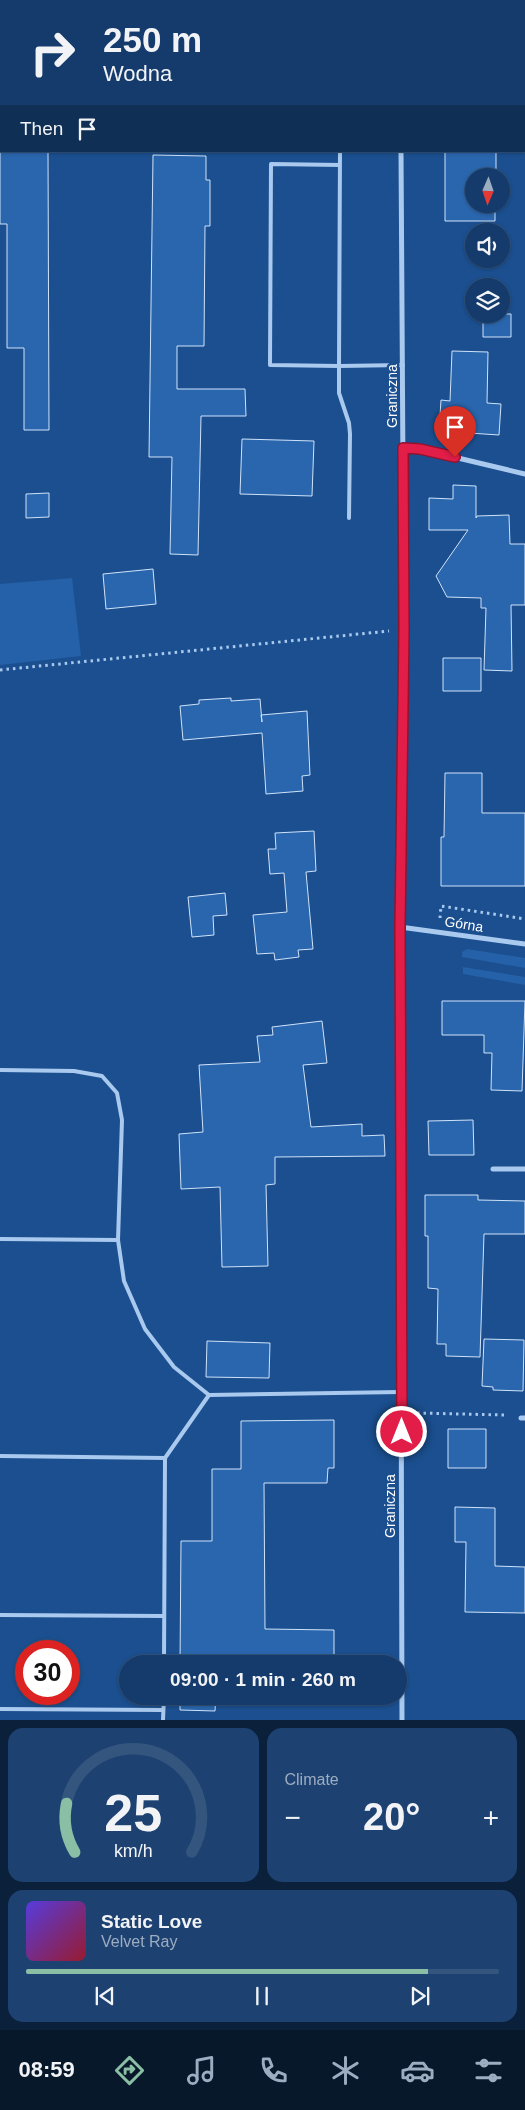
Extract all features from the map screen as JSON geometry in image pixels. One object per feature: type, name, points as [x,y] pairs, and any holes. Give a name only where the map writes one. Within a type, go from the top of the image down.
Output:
[{"type":"street","name":"Graniczna","points":[[401,152],[404,630],[400,927],[402,1720]]},
{"type":"street","points":[[403,448],[420,449],[525,474]]},
{"type":"street","name":"Górna","points":[[400,927],[525,944]]},
{"type":"street","points":[[493,1168],[525,1169]]},
{"type":"lane","points":[[340,152],[339,392],[348,418],[350,434],[349,518]]},
{"type":"lane","points":[[340,165],[270,164],[270,365],[403,365]]},
{"type":"lane","points":[[0,1070],[74,1071],[102,1076],[117,1093],[122,1120],[118,1240],[124,1281],[145,1330],[174,1368],[210,1395],[401,1392]]},
{"type":"lane","points":[[0,1239],[118,1240]]},
{"type":"lane","points":[[164,1655],[165,1458],[210,1395]]},
{"type":"lane","points":[[0,1456],[165,1458]]},
{"type":"lane","points":[[0,1615],[164,1616]]},
{"type":"lane","points":[[163,1720],[164,1705]]},
{"type":"lane","points":[[0,1709],[164,1710]]},
{"type":"path","points":[[0,670],[404,630]]},
{"type":"path","points":[[438,931],[441,906],[525,919]]},
{"type":"path","points":[[401,1412],[501,1414],[523,1418]]},
{"type":"shaded area","points":[[72,578],[81,656],[0,665],[0,584]]},
{"type":"shaded area","points":[[467,949],[525,958],[525,968],[462,957],[462,952]]},
{"type":"shaded area","points":[[463,967],[525,977],[525,985],[463,974]]},
{"type":"building","points":[[0,152],[48,152],[49,430],[24,430],[24,348],[7,348],[7,224],[0,224]]},
{"type":"building","points":[[445,152],[496,152],[496,168],[465,168],[465,213],[495,213],[495,221],[445,221]]},
{"type":"building","points":[[153,155],[206,156],[206,180],[210,180],[210,226],[205,226],[204,346],[177,346],[177,389],[245,389],[246,416],[201,416],[198,555],[170,554],[172,457],[149,457]]},
{"type":"building","points":[[511,314],[511,337],[483,337],[483,323],[510,323]]},
{"type":"building","points":[[452,351],[488,352],[487,403],[501,404],[499,435],[439,431],[441,400],[450,401]]},
{"type":"building","points":[[242,439],[314,441],[312,496],[240,494]]},
{"type":"building","points":[[453,485],[476,486],[476,518],[477,516],[509,515],[510,544],[525,544],[525,605],[511,605],[512,671],[484,670],[486,608],[481,608],[481,598],[447,597],[436,576],[468,530],[429,530],[429,498],[453,499]]},
{"type":"building","points":[[49,493],[49,517],[26,518],[26,494]]},
{"type":"building","points":[[153,569],[156,604],[106,609],[103,574]]},
{"type":"building","points":[[443,658],[481,658],[481,691],[443,691]]},
{"type":"building","points":[[231,698],[231,701],[260,699],[261,715],[307,711],[310,775],[302,776],[303,791],[266,794],[262,733],[183,740],[180,706],[199,704],[199,700]]},
{"type":"building","points":[[445,773],[482,773],[482,813],[525,813],[525,886],[441,886],[441,837],[444,837]]},
{"type":"building","points":[[314,831],[316,871],[306,872],[313,949],[298,950],[299,957],[275,960],[274,953],[257,954],[253,915],[287,912],[284,873],[270,874],[268,849],[276,849],[275,833]]},
{"type":"building","points":[[225,893],[227,915],[213,916],[214,935],[192,937],[188,897]]},
{"type":"building","points":[[442,1001],[525,1001],[522,1091],[491,1090],[492,1053],[484,1053],[484,1035],[442,1035]]},
{"type":"building","points":[[322,1021],[327,1063],[303,1065],[311,1127],[362,1124],[362,1136],[384,1135],[385,1156],[275,1157],[275,1184],[266,1185],[268,1266],[222,1267],[220,1187],[181,1189],[179,1134],[203,1132],[199,1065],[260,1062],[257,1036],[273,1035],[272,1027]]},
{"type":"building","points":[[473,1120],[474,1155],[429,1155],[428,1121]]},
{"type":"building","points":[[425,1195],[478,1195],[478,1200],[525,1201],[525,1234],[484,1234],[480,1357],[446,1356],[446,1344],[437,1344],[438,1289],[428,1288],[428,1236],[425,1236]]},
{"type":"building","points":[[484,1339],[524,1340],[523,1391],[493,1390],[493,1387],[482,1386]]},
{"type":"building","points":[[207,1341],[270,1343],[269,1378],[206,1377]]},
{"type":"building","points":[[334,1420],[334,1468],[328,1468],[327,1483],[264,1483],[265,1629],[334,1630],[334,1655],[180,1655],[181,1541],[212,1541],[212,1469],[241,1469],[241,1421]]},
{"type":"building","points":[[448,1429],[486,1429],[486,1468],[448,1468]]},
{"type":"building","points":[[455,1507],[495,1508],[495,1566],[525,1567],[525,1613],[465,1612],[466,1542],[455,1542]]},
{"type":"building","points":[[180,1705],[215,1705],[215,1711],[180,1710]]},
{"type":"route","points":[[402,1432],[400,927],[404,630],[403,448],[420,449],[455,457]]}]
